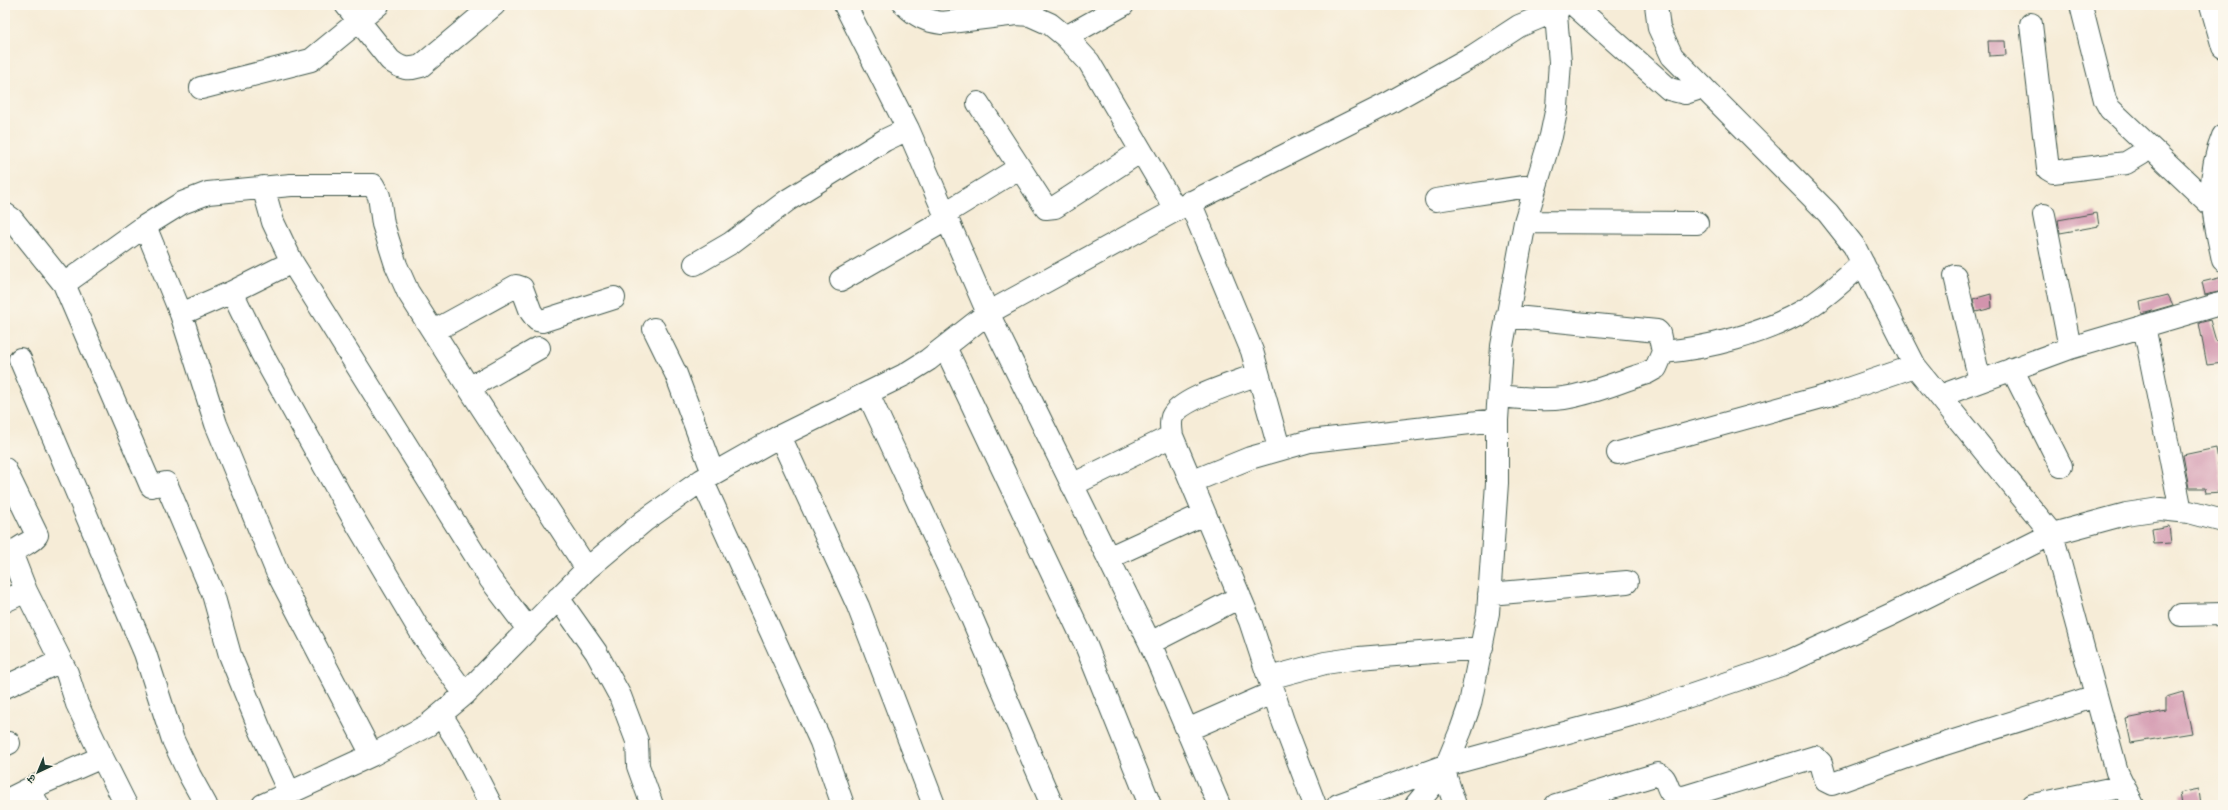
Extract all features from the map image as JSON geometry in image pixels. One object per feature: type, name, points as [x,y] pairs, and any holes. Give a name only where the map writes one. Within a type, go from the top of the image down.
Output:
[{"type":"street","points":[[201,88],[311,60],[353,13],[378,5]]},
{"type":"street","points":[[353,13],[390,60],[399,67],[409,69],[421,66],[494,5]]},
{"type":"street","points":[[845,5],[908,129],[988,313],[1150,643],[1220,805]]},
{"type":"street","points":[[905,5],[918,16],[930,21],[942,23],[995,15],[1030,15],[1050,24],[1066,37],[1089,62],[1141,151],[1183,206],[1252,350],[1279,448]]},
{"type":"street","points":[[1066,37],[1123,5]]},
{"type":"street","points":[[1656,5],[1659,28],[1672,56],[1828,213],[1854,246],[1915,366],[2052,534],[2117,772],[2128,796],[2033,805]]},
{"type":"street","points":[[2081,5],[2105,100],[2110,109],[2212,206]]},
{"type":"street","points":[[2211,5],[2223,47]]},
{"type":"street","points":[[1563,8],[1669,90],[1685,93],[1703,87]]},
{"type":"street","points":[[1416,805],[1446,768],[1470,704],[1482,648],[1488,613],[1497,483],[1497,420],[1502,346],[1525,222],[1551,136],[1557,107],[1563,8]]},
{"type":"street","points":[[5,214],[12,219],[64,284],[151,486],[166,482],[213,594],[236,669],[259,727],[277,801],[372,755],[419,730],[441,715],[465,694],[587,569],[644,521],[707,477],[780,436],[904,375],[945,347],[988,313],[1183,206],[1389,103],[1473,56],[1519,26],[1563,8]]},
{"type":"street","points":[[2031,24],[2048,169],[2054,172],[2126,163],[2141,154],[2149,146]]},
{"type":"street","points":[[978,103],[1043,206],[1050,208],[1141,151]]},
{"type":"street","points":[[695,264],[731,243],[788,200],[885,140],[908,129]]},
{"type":"street","points":[[2223,136],[2214,157],[2211,180],[2212,206],[2223,260]]},
{"type":"street","points":[[841,280],[945,217],[1019,168]]},
{"type":"street","points":[[64,284],[145,226],[197,196],[240,188],[373,185],[378,192],[382,224],[396,265],[408,292],[587,569]]},
{"type":"street","points":[[1436,200],[1536,185]]},
{"type":"street","points":[[264,187],[273,222],[292,262],[490,579],[528,629]]},
{"type":"street","points":[[2044,215],[2070,348]]},
{"type":"street","points":[[1525,222],[1697,223]]},
{"type":"street","points":[[145,226],[182,314],[216,424],[277,572],[372,755]]},
{"type":"street","points":[[182,314],[232,292],[292,262]]},
{"type":"street","points":[[1663,352],[1722,343],[1803,311],[1829,293],[1863,263]]},
{"type":"street","points":[[1955,276],[1980,381]]},
{"type":"street","points":[[434,331],[516,286],[522,288],[534,316],[542,321],[614,298]]},
{"type":"street","points":[[232,292],[262,354],[352,516],[423,636],[465,694]]},
{"type":"street","points":[[1940,396],[2070,348],[2223,303]]},
{"type":"street","points":[[1499,396],[1546,400],[1583,394],[1654,369],[1663,352],[1659,333],[1657,331],[1507,316]]},
{"type":"street","points":[[2144,326],[2181,511]]},
{"type":"street","points":[[654,329],[676,374],[707,477],[821,742],[843,805]]},
{"type":"street","points":[[945,347],[1085,643],[1150,805]]},
{"type":"street","points":[[469,388],[539,348]]},
{"type":"street","points":[[20,359],[145,652],[173,740],[206,805]]},
{"type":"street","points":[[1618,453],[1833,394],[1915,366]]},
{"type":"street","points":[[2012,369],[2061,466]]},
{"type":"street","points":[[1258,374],[1193,400],[1179,408],[1173,416],[1171,424],[1172,436],[1250,621],[1271,685],[1315,805]]},
{"type":"street","points":[[868,394],[971,616],[1052,805]]},
{"type":"street","points":[[1191,482],[1279,448],[1310,441],[1497,420]]},
{"type":"street","points":[[780,436],[858,606],[934,805]]},
{"type":"street","points":[[1072,485],[1172,436]]},
{"type":"street","points":[[5,469],[36,533],[34,540],[15,551],[12,555],[26,591],[61,661],[77,704],[126,805]]},
{"type":"street","points":[[1338,805],[1446,768],[1642,712],[1781,665],[1892,614],[2052,534],[2126,514],[2160,509],[2181,511],[2223,520]]},
{"type":"street","points":[[1108,558],[1204,514]]},
{"type":"street","points":[[1489,594],[1627,582]]},
{"type":"street","points":[[5,601],[26,591]]},
{"type":"street","points":[[1150,643],[1240,597]]},
{"type":"street","points":[[558,598],[596,652],[620,696],[637,741],[638,766],[652,805]]},
{"type":"street","points":[[2181,615],[2223,614]]},
{"type":"street","points":[[1187,730],[1271,685],[1325,663],[1359,658],[1482,648]]},
{"type":"street","points":[[5,686],[61,661]]},
{"type":"street","points":[[1556,805],[1658,774],[1663,777],[1671,794],[1676,797],[1684,796],[1815,757],[1821,763],[1826,781],[1832,784],[1935,746],[2096,696]]},
{"type":"street","points":[[441,715],[460,745],[491,805]]},
{"type":"street","points":[[5,801],[34,797],[102,757]]},
{"type":"street","points":[[1446,768],[1455,805]]},
{"type":"building","points":[[1988,41],[2005,41],[2006,55],[1989,56]]},
{"type":"building","points":[[2097,213],[2099,226],[2060,233],[2058,220]]},
{"type":"building","points":[[2223,277],[2223,291],[2205,295],[2202,282]]},
{"type":"building","points":[[1991,294],[1992,308],[1976,312],[1973,299]]},
{"type":"building","points":[[2168,295],[2173,305],[2142,314],[2140,302]]},
{"type":"building","points":[[2210,320],[2216,341],[2223,339],[2223,363],[2207,365],[2199,323]]},
{"type":"building","points":[[2216,448],[2222,492],[2206,493],[2205,488],[2189,488],[2183,455]]},
{"type":"building","points":[[2169,526],[2171,543],[2154,544],[2152,529]]},
{"type":"building","points":[[2183,692],[2192,733],[2131,743],[2126,719],[2166,711],[2166,697]]},
{"type":"building","points":[[2199,789],[2201,805],[2181,805],[2179,793]]}]
